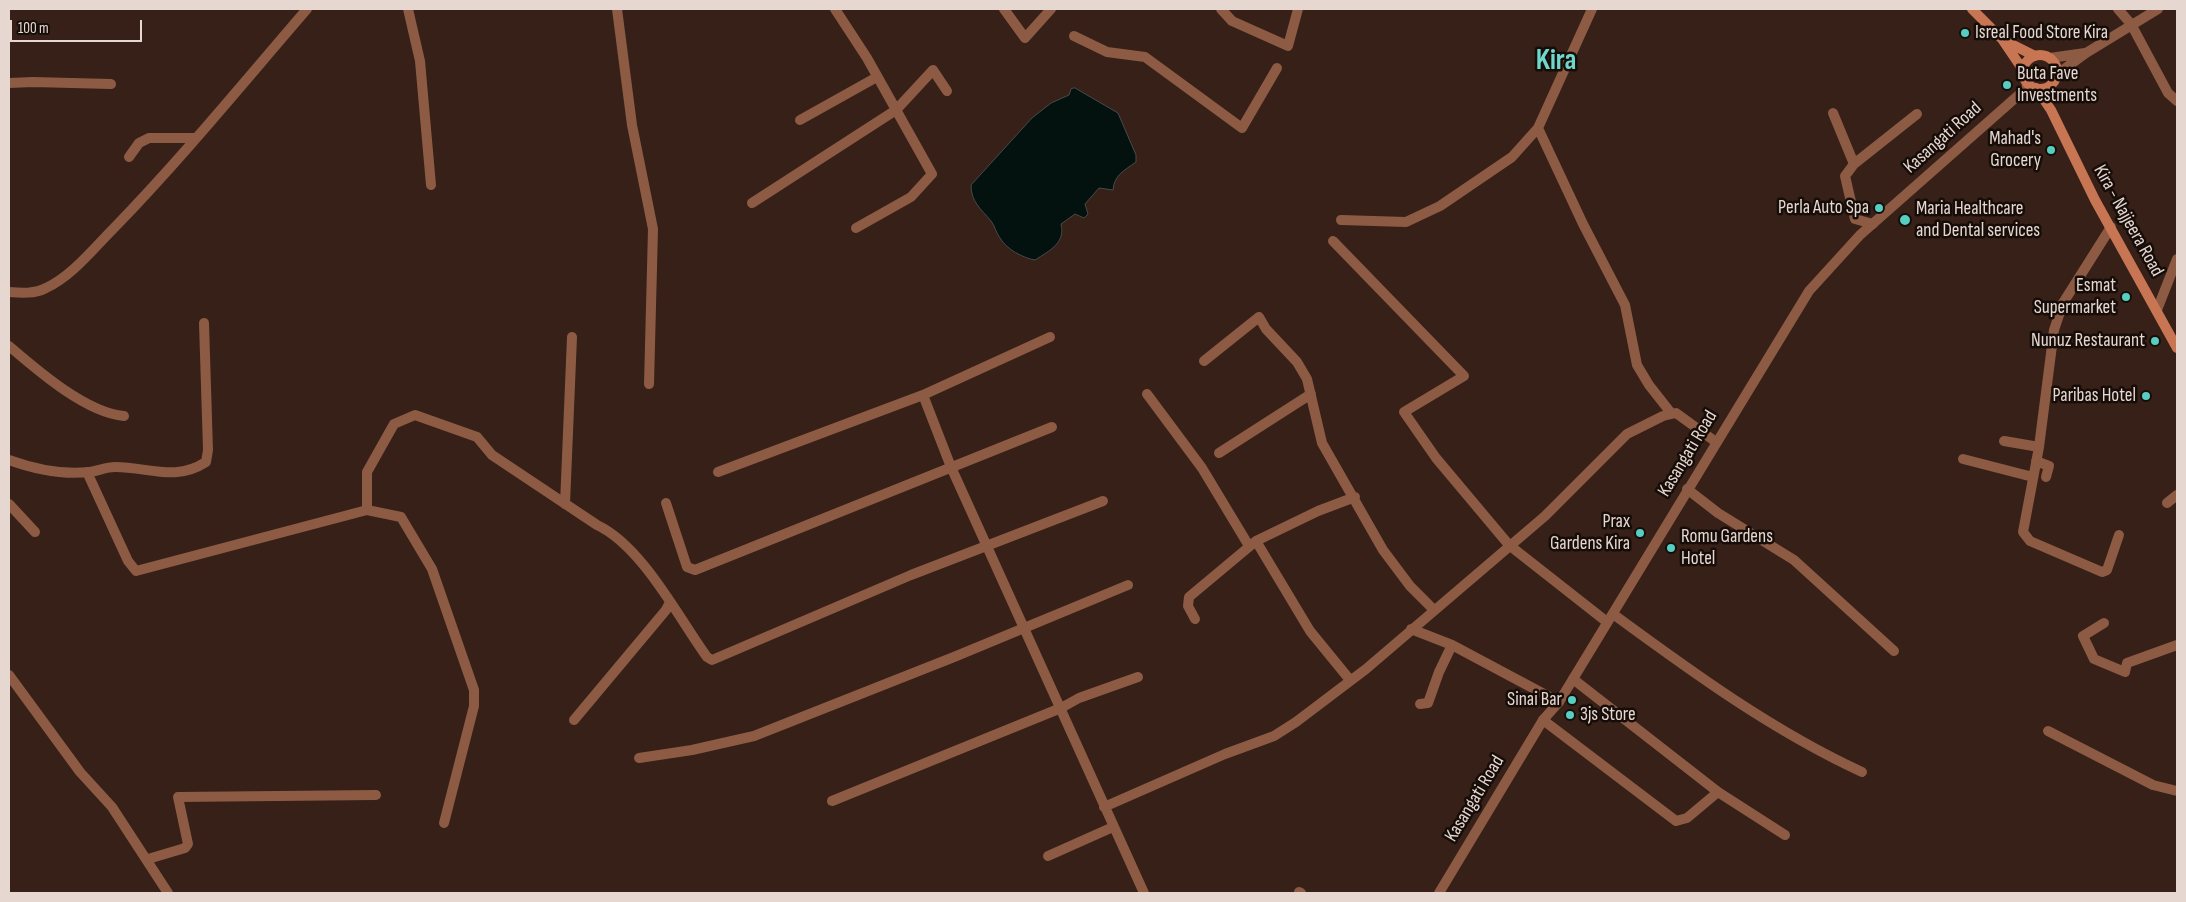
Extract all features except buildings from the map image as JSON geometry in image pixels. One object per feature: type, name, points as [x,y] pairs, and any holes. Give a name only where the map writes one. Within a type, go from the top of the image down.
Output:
[{"type":"main road","points":[[1972,9],[2002,39],[2023,70],[2025,78],[2033,87],[2051,85],[2056,75],[2054,62],[2043,55],[2029,59],[2023,70]]},
{"type":"main road","points":[[2002,39],[2035,56]]},
{"type":"main road","name":"Kira - Najjeera Road","points":[[2051,85],[2051,110]]},
{"type":"main road","name":"Kira - Najjeera Road","points":[[2033,87],[2051,110],[2111,227],[2177,348]]},
{"type":"street","points":[[9,292],[36,291],[58,281],[137,203],[307,9]]},
{"type":"street","points":[[408,9],[420,61],[431,185]]},
{"type":"street","points":[[617,9],[632,125],[653,229],[649,384]]},
{"type":"street","points":[[835,9],[877,77],[932,174],[910,197],[856,228]]},
{"type":"street","points":[[1004,9],[1025,38],[1051,9]]},
{"type":"street","points":[[1221,9],[1232,22],[1288,46],[1298,9]]},
{"type":"street","points":[[1341,220],[1406,222],[1440,206],[1512,157],[1538,128],[1592,9]]},
{"type":"street","points":[[2118,9],[2131,24],[2168,92],[2177,101]]},
{"type":"street","points":[[2056,75],[2086,53],[2158,9]]},
{"type":"street","points":[[1074,36],[1107,52],[1145,58],[1242,128],[1277,68]]},
{"type":"street","points":[[2050,58],[2086,53]]},
{"type":"street","points":[[752,203],[896,110],[932,70],[947,91]]},
{"type":"street","points":[[800,120],[877,77]]},
{"type":"street","points":[[9,83],[111,84]]},
{"type":"street","name":"Kasangati Road","points":[[1439,893],[1544,720],[1559,702],[1809,291],[1828,267],[1873,224],[2033,87]]},
{"type":"street","points":[[1833,113],[1854,164]]},
{"type":"street","points":[[1873,224],[1855,219],[1844,176],[1854,164],[1918,114]]},
{"type":"street","points":[[1538,128],[1583,224],[1625,305],[1637,365],[1649,385],[1671,413]]},
{"type":"street","points":[[129,158],[142,140],[195,138]]},
{"type":"street","points":[[2111,227],[2063,303],[2054,330],[2039,447],[2023,532],[2030,541],[2102,572],[2107,570],[2119,534]]},
{"type":"street","points":[[1333,242],[1464,376],[1404,412],[1436,458],[1509,545],[1610,618],[1726,695],[1825,755],[1862,772]]},
{"type":"street","points":[[2157,310],[2177,259]]},
{"type":"street","points":[[1204,361],[1259,318],[1266,329],[1298,362],[1307,379],[1322,444],[1355,497],[1384,550],[1410,586],[1433,609]]},
{"type":"street","points":[[9,460],[47,471],[88,472],[116,467],[175,474],[206,462],[208,421],[204,323]]},
{"type":"street","points":[[565,504],[572,337]]},
{"type":"street","points":[[718,472],[923,395],[1050,337]]},
{"type":"street","points":[[9,346],[37,370],[68,391],[109,414],[124,416]]},
{"type":"street","points":[[1147,394],[1202,468],[1310,631],[1350,680]]},
{"type":"street","points":[[1219,453],[1311,394]]},
{"type":"street","points":[[923,395],[951,467],[1144,893]]},
{"type":"street","points":[[1104,807],[1225,754],[1274,736],[1350,680],[1545,516],[1627,434],[1638,427],[1671,413],[1678,414],[1716,442]]},
{"type":"street","points":[[367,510],[367,472],[394,424],[415,415],[477,437],[492,454],[565,504],[612,532],[629,549],[670,602],[706,657],[714,660],[911,575],[1102,501]]},
{"type":"street","points":[[666,503],[687,567],[695,570],[1052,426]]},
{"type":"street","points":[[2004,441],[2039,447]]},
{"type":"street","points":[[1963,459],[2033,477]]},
{"type":"street","points":[[2036,461],[2049,466],[2046,477]]},
{"type":"street","points":[[88,472],[128,560],[134,570],[138,571],[367,510],[401,517],[428,562],[442,592],[474,690],[474,706],[444,823]]},
{"type":"street","points":[[1687,489],[1718,513],[1794,560],[1894,651]]},
{"type":"street","points":[[2167,503],[2177,495]]},
{"type":"street","points":[[1195,619],[1188,606],[1189,597],[1253,543],[1318,511],[1355,497]]},
{"type":"street","points":[[9,504],[34,532]]},
{"type":"street","points":[[639,758],[700,749],[754,736],[1024,628],[1128,584]]},
{"type":"street","points":[[574,720],[666,610],[670,602]]},
{"type":"street","points":[[2104,623],[2083,636],[2094,659],[2125,672],[2127,663],[2177,645]]},
{"type":"street","points":[[1411,629],[1452,645],[1559,702]]},
{"type":"street","points":[[1420,704],[1428,703],[1439,672],[1452,645]]},
{"type":"street","points":[[9,675],[80,772],[112,807],[148,859],[168,893]]},
{"type":"street","points":[[832,801],[1061,708],[1079,698],[1138,677]]},
{"type":"street","points":[[1573,679],[1718,792],[1786,835]]},
{"type":"street","points":[[1544,720],[1676,821],[1687,818],[1718,792]]},
{"type":"street","points":[[2048,731],[2153,785],[2177,791]]},
{"type":"street","points":[[148,859],[185,848],[188,844],[178,797],[376,795]]},
{"type":"street","points":[[1048,856],[1113,827]]},
{"type":"shaded area","points":[[1075,88],[1118,113],[1136,155],[1136,162],[1124,170],[1115,180],[1113,190],[1099,188],[1085,204],[1088,214],[1084,218],[1075,214],[1061,224],[1061,236],[1055,246],[1035,260],[1030,259],[1006,246],[992,223],[975,201],[971,185],[1032,118],[1051,103],[1069,95],[1071,89]]},
{"type":"place","name":"Isreal Food Store Kira","points":[[1965,33]]},
{"type":"place","name":"Buta Fave Investments","points":[[2007,85]]},
{"type":"place","name":"Mahad's Grocery","points":[[2051,150]]},
{"type":"place","name":"Perla Auto Spa","points":[[1879,208]]},
{"type":"place","name":"Maria Healthcare and Dental services","points":[[1905,220]]},
{"type":"place","name":"Esmat Supermarket","points":[[2126,297]]},
{"type":"place","name":"Nunuz Restaurant","points":[[2155,341]]},
{"type":"place","name":"Paribas Hotel","points":[[2146,396]]},
{"type":"place","name":"Prax Gardens Kira","points":[[1640,533]]},
{"type":"place","name":"Romu Gardens Hotel","points":[[1671,548]]},
{"type":"place","name":"Sinai Bar","points":[[1572,700]]},
{"type":"place","name":"3js Store","points":[[1570,715]]},
{"type":"district","name":"Kira","points":[[1556,62]]}]
